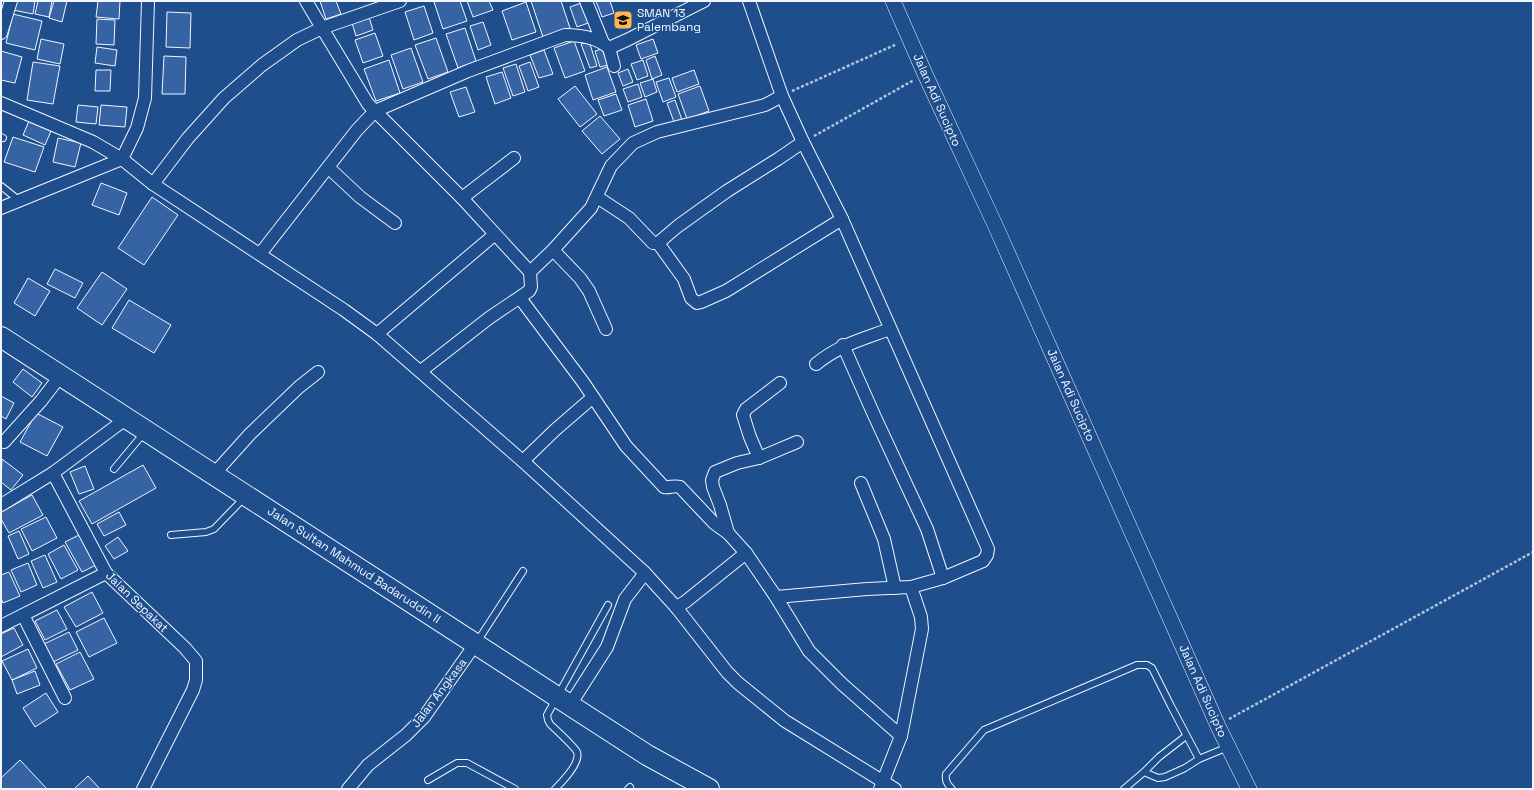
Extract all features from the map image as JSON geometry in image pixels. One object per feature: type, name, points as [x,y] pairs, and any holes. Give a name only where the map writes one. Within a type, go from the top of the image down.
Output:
[{"type":"highway","name":"Jalan Sultan Mahmud Badaruddin II","points":[[1,337],[647,755],[709,789]]},
{"type":"street","points":[[1,33],[12,1]]},
{"type":"street","points":[[1,208],[122,159],[138,128],[145,98],[148,1]]},
{"type":"street","points":[[306,1],[368,104],[462,198],[494,235],[530,272],[531,287],[529,291],[489,318],[421,371]]},
{"type":"street","points":[[153,184],[188,138],[224,98],[262,65],[296,40],[322,28],[400,1]]},
{"type":"street","points":[[586,1],[614,66]]},
{"type":"street","points":[[260,254],[329,168],[357,130],[375,111],[468,71],[565,35],[575,35],[606,45],[627,40],[704,1]]},
{"type":"street","points":[[749,1],[782,96],[803,142],[842,219],[988,549],[987,556],[983,561],[944,578],[911,587],[776,597]]},
{"type":"street","name":"Jalan Adi Sucipto","points":[[893,1],[999,234],[1218,726],[1249,789]]},
{"type":"street","points":[[530,272],[553,250],[591,208],[611,166],[632,143],[657,132],[765,105],[782,96]]},
{"type":"street","points":[[1,103],[93,142],[122,159],[153,184],[344,310],[377,334],[523,461],[645,573],[676,607],[727,672],[738,683],[785,721],[882,786],[895,789]]},
{"type":"street","points":[[658,243],[678,226],[727,191],[778,160],[803,142]]},
{"type":"street","points":[[462,198],[514,158]]},
{"type":"street","points":[[329,168],[360,197],[395,223]]},
{"type":"street","points":[[597,197],[629,218],[653,243],[658,243],[684,279],[691,298],[697,303],[726,291],[842,219]]},
{"type":"street","points":[[377,334],[494,235]]},
{"type":"street","points":[[553,250],[580,278],[589,291],[606,328]]},
{"type":"street","points":[[520,298],[583,382],[592,398],[626,446],[660,484],[668,488],[675,485],[680,487],[714,523],[728,532],[746,553],[809,650],[842,684],[901,736]]},
{"type":"street","points":[[816,364],[843,346],[890,329]]},
{"type":"street","points":[[843,346],[928,529],[944,578]]},
{"type":"street","points":[[214,474],[250,434],[299,387],[318,372]]},
{"type":"street","points":[[4,442],[41,401],[61,375]]},
{"type":"street","points":[[759,458],[743,415],[746,409],[780,383]]},
{"type":"street","points":[[523,461],[555,430],[592,398]]},
{"type":"street","points":[[1,505],[54,473],[128,418]]},
{"type":"street","points":[[728,532],[713,487],[712,480],[715,472],[738,463],[759,458],[797,442]]},
{"type":"street","name":"Jalan Sepakat","points":[[54,473],[106,573],[185,648],[196,661],[196,680],[193,690],[143,789]]},
{"type":"street","points":[[862,482],[884,539],[895,588]]},
{"type":"street","points":[[676,607],[685,602],[746,553]]},
{"type":"street","points":[[1,626],[106,573]]},
{"type":"street","points":[[564,701],[607,647],[625,599],[645,573]]},
{"type":"street","points":[[882,786],[901,736],[922,629],[921,617],[911,587]]},
{"type":"street","points":[[22,615],[65,698]]},
{"type":"street","name":"Jalan Angkasa","points":[[348,789],[368,765],[406,735],[424,717],[476,644]]},
{"type":"lane","points":[[3,188],[20,200]]},
{"type":"lane","points":[[114,469],[146,430]]},
{"type":"lane","points":[[171,535],[206,532],[214,529],[246,495]]},
{"type":"lane","points":[[476,644],[523,571]]},
{"type":"lane","points":[[555,789],[564,781],[577,759],[577,752],[548,720],[547,715],[564,701],[569,673],[608,605]]},
{"type":"lane","points":[[952,789],[945,780],[946,774],[984,730],[1137,665],[1147,665],[1152,668],[1199,760]]},
{"type":"lane","points":[[1124,789],[1159,757],[1186,736]]},
{"type":"lane","points":[[1144,772],[1158,778],[1165,777],[1228,747]]},
{"type":"lane","points":[[428,780],[457,763],[467,763],[515,789]]},
{"type":"path","points":[[782,96],[910,39]]},
{"type":"path","points":[[803,142],[925,74]]},
{"type":"path","points":[[1218,726],[1533,552]]},
{"type":"building","points":[[14,1],[35,1],[33,14],[13,10]]},
{"type":"building","points":[[38,1],[52,1],[49,17],[35,14]]},
{"type":"building","points":[[54,1],[67,1],[62,22],[49,18]]},
{"type":"building","points":[[98,1],[120,1],[119,19],[96,17]]},
{"type":"building","points":[[320,1],[336,1],[341,14],[326,19]]},
{"type":"building","points":[[460,1],[467,21],[443,29],[434,2]]},
{"type":"building","points":[[467,1],[489,1],[493,10],[473,17]]},
{"type":"building","points":[[531,1],[561,1],[570,28],[543,37]]},
{"type":"building","points":[[596,1],[610,1],[614,13],[602,17]]},
{"type":"building","points":[[526,2],[536,32],[512,40],[502,11]]},
{"type":"building","points":[[584,2],[591,22],[577,27],[570,7]]},
{"type":"building","points":[[424,6],[433,33],[414,40],[405,12]]},
{"type":"building","points":[[167,12],[191,13],[190,48],[166,47]]},
{"type":"building","points":[[13,14],[42,21],[35,50],[6,43]]},
{"type":"building","points":[[369,17],[373,30],[356,36],[352,23]]},
{"type":"building","points":[[97,19],[115,20],[114,45],[96,44]]},
{"type":"building","points":[[483,22],[491,45],[478,50],[470,26]]},
{"type":"building","points":[[465,28],[476,61],[458,68],[446,34]]},
{"type":"building","points":[[375,33],[383,56],[363,63],[355,40]]},
{"type":"building","points":[[436,38],[448,72],[428,79],[415,45]]},
{"type":"building","points":[[41,39],[64,44],[60,64],[37,59]]},
{"type":"building","points":[[653,39],[658,53],[641,59],[636,45]]},
{"type":"building","points":[[574,41],[585,71],[565,78],[554,48]]},
{"type":"building","points":[[589,41],[597,66],[590,68],[581,44]]},
{"type":"building","points":[[97,47],[117,50],[115,66],[95,63]]},
{"type":"building","points":[[411,48],[423,82],[403,89],[391,55]]},
{"type":"building","points":[[602,49],[608,65],[600,67],[595,51]]},
{"type":"building","points":[[544,50],[553,74],[539,78],[530,55]]},
{"type":"building","points":[[1,51],[22,57],[15,83],[1,80]]},
{"type":"building","points":[[164,56],[186,57],[185,94],[162,94]]},
{"type":"building","points":[[655,56],[662,75],[652,79],[646,60]]},
{"type":"building","points":[[389,60],[400,93],[376,101],[364,69]]},
{"type":"building","points":[[643,60],[648,76],[637,80],[631,64]]},
{"type":"building","points":[[33,62],[60,66],[53,104],[27,100]]},
{"type":"building","points":[[530,62],[539,87],[528,91],[519,66]]},
{"type":"building","points":[[516,64],[525,92],[513,96],[503,68]]},
{"type":"building","points":[[607,67],[616,92],[593,100],[585,75]]},
{"type":"building","points":[[628,69],[633,82],[623,86],[618,73]]},
{"type":"building","points":[[96,70],[111,70],[110,91],[95,91]]},
{"type":"building","points":[[694,70],[699,84],[677,92],[672,78]]},
{"type":"building","points":[[502,72],[511,98],[495,104],[486,77]]},
{"type":"building","points":[[669,78],[676,97],[663,102],[656,82]]},
{"type":"building","points":[[653,79],[657,92],[645,97],[640,83]]},
{"type":"building","points":[[638,84],[642,97],[628,102],[623,89]]},
{"type":"building","points":[[575,86],[597,114],[580,127],[558,99]]},
{"type":"building","points":[[700,86],[709,111],[687,119],[678,94]]},
{"type":"building","points":[[466,87],[475,112],[459,117],[450,92]]},
{"type":"building","points":[[616,94],[622,110],[604,116],[598,100]]},
{"type":"building","points":[[646,99],[653,121],[635,127],[628,105]]},
{"type":"building","points":[[675,100],[682,120],[674,122],[667,103]]},
{"type":"building","points":[[78,105],[98,107],[96,124],[76,122]]},
{"type":"building","points":[[101,105],[127,107],[125,127],[99,125]]},
{"type":"building","points":[[600,116],[620,139],[602,154],[582,131]]},
{"type":"building","points":[[29,121],[51,131],[45,145],[23,135]]},
{"type":"building","points":[[13,137],[44,147],[35,172],[4,162]]},
{"type":"building","points":[[58,138],[81,143],[75,167],[53,162]]},
{"type":"building","points":[[101,183],[127,193],[119,215],[92,205]]},
{"type":"building","points":[[152,197],[178,215],[144,265],[118,248]]},
{"type":"building","points":[[55,269],[83,283],[75,298],[47,284]]},
{"type":"building","points":[[102,272],[127,289],[102,325],[77,308]]},
{"type":"building","points":[[28,278],[50,291],[35,316],[14,303]]},
{"type":"building","points":[[129,300],[171,325],[154,353],[112,328]]},
{"type":"building","points":[[23,369],[42,383],[32,397],[13,382]]},
{"type":"building","points":[[1,396],[14,403],[6,419],[1,416]]},
{"type":"building","points":[[36,413],[63,427],[47,456],[20,442]]},
{"type":"building","points":[[2,459],[23,475],[11,490],[1,482]]},
{"type":"building","points":[[143,465],[156,488],[92,524],[79,501]]},
{"type":"building","points":[[85,466],[94,489],[79,494],[70,472]]},
{"type":"building","points":[[32,495],[43,515],[9,533],[1,519],[1,512]]},
{"type":"building","points":[[119,512],[126,525],[104,536],[97,524]]},
{"type":"building","points":[[46,517],[57,538],[32,551],[21,529]]},
{"type":"building","points":[[19,531],[29,554],[18,559],[8,536]]},
{"type":"building","points":[[79,535],[96,565],[82,572],[65,542]]},
{"type":"building","points":[[118,537],[128,551],[114,559],[105,546]]},
{"type":"building","points":[[64,545],[78,570],[61,579],[48,554]]},
{"type":"building","points":[[45,555],[57,582],[43,588],[31,561]]},
{"type":"building","points":[[28,563],[37,585],[21,592],[11,570]]},
{"type":"building","points":[[9,572],[20,596],[3,603],[1,598],[1,575]]},
{"type":"building","points":[[92,592],[103,613],[76,627],[64,607]]},
{"type":"building","points":[[57,610],[67,629],[45,640],[35,621]]},
{"type":"building","points":[[104,618],[117,643],[89,657],[76,632]]},
{"type":"building","points":[[14,628],[23,645],[1,657],[1,634]]},
{"type":"building","points":[[69,632],[78,650],[53,662],[44,644]]},
{"type":"building","points":[[28,649],[37,668],[12,680],[2,661]]},
{"type":"building","points":[[80,652],[94,679],[70,690],[56,664]]},
{"type":"building","points":[[35,671],[40,685],[17,694],[12,680]]},
{"type":"building","points":[[46,693],[58,712],[35,727],[23,708]]},
{"type":"building","points":[[20,760],[47,789],[1,789],[1,778]]},
{"type":"building","points":[[88,776],[100,789],[74,789]]},
{"type":"place","name":"SMAN 13 Palembang","points":[[623,20]]}]
